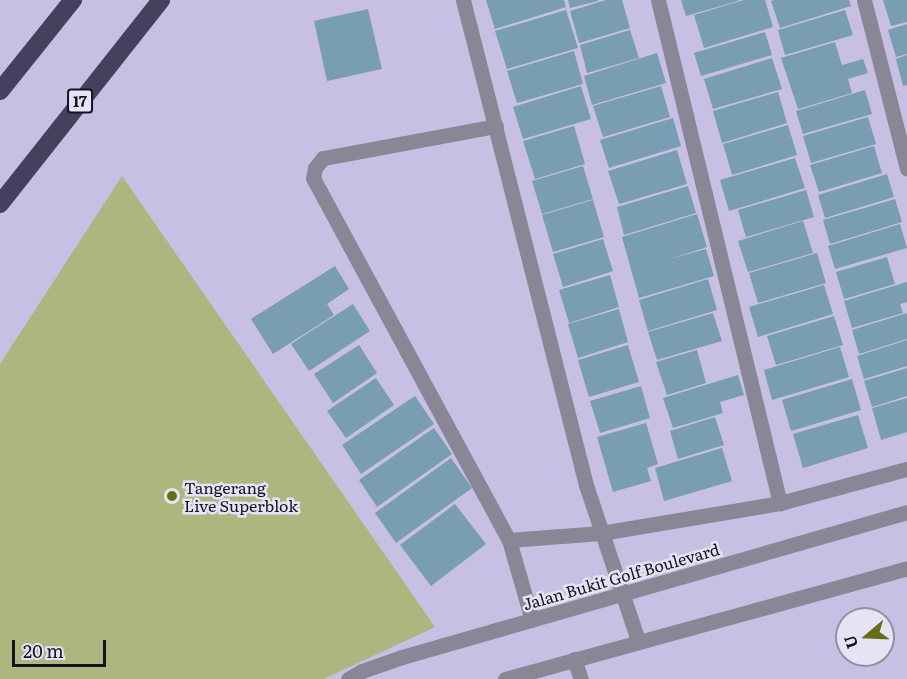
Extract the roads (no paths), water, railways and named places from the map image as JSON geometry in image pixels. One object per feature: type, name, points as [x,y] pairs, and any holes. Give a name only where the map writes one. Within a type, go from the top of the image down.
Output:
[{"type":"highway","points":[[0,91],[73,0]]},
{"type":"highway","name":"17","points":[[0,204],[161,0]]},
{"type":"street","points":[[463,0],[585,485],[638,640]]},
{"type":"street","points":[[658,0],[780,502]]},
{"type":"street","points":[[864,0],[907,169]]},
{"type":"street","points":[[496,126],[323,158],[315,168],[313,178],[509,540],[532,620]]},
{"type":"street","points":[[509,540],[601,533],[780,502],[907,469]]},
{"type":"street","name":"Jalan Bukit Golf Boulevard","points":[[348,679],[362,671],[402,657],[907,512]]},
{"type":"street","points":[[505,679],[638,640],[907,568]]},
{"type":"street","points":[[574,659],[581,679]]},
{"type":"place","name":"Tangerang Live Superblok","points":[[172,496]]}]
